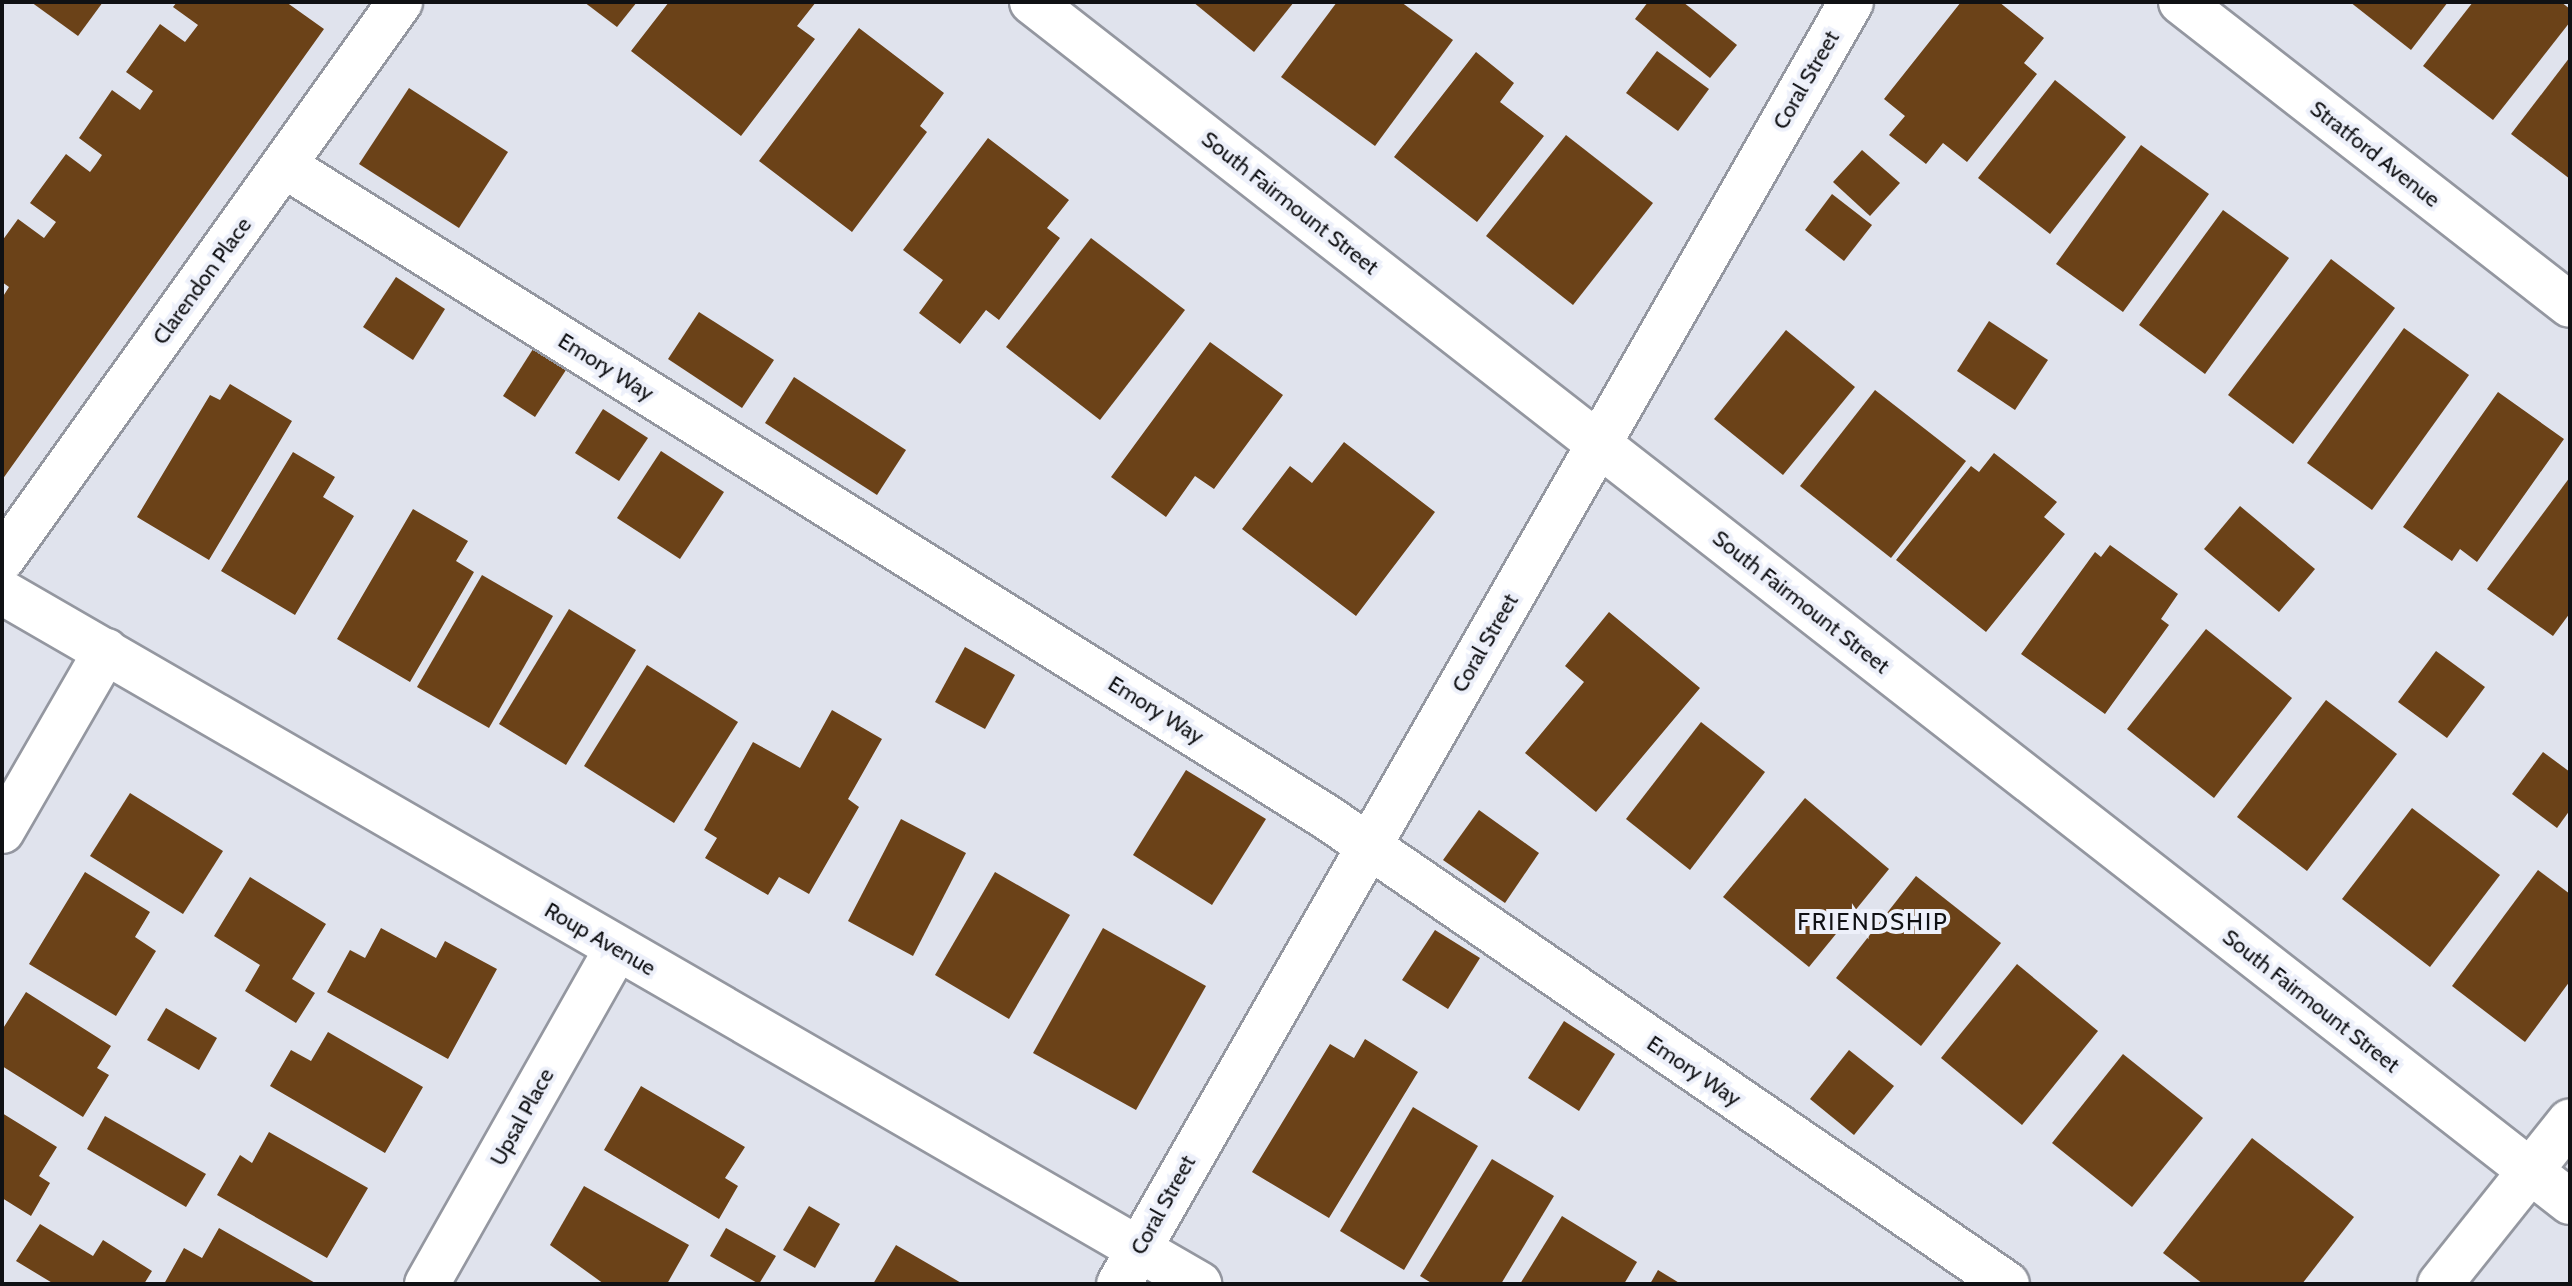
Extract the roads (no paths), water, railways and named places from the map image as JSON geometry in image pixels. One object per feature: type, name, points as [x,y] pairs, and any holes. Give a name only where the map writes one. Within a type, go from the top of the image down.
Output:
[{"type":"street","name":"Clarendon Place","points":[[2,559],[400,2]]},
{"type":"street","name":"South Fairmount Street","points":[[1032,2],[2570,1202]]},
{"type":"street","name":"Coral Street","points":[[1128,1267],[1851,2]]},
{"type":"street","name":"Stratford Avenue","points":[[2181,2],[2570,305]]},
{"type":"street","name":"Emory Way","points":[[285,166],[1368,849],[2007,1284]]},
{"type":"street","name":"Roup Avenue","points":[[2,592],[616,950],[1128,1267],[1199,1284]]},
{"type":"street","points":[[2,831],[106,651]]},
{"type":"street","name":"Upsal Place","points":[[427,1284],[616,950]]},
{"type":"street","points":[[2440,1284],[2570,1121]]},
{"type":"district","name":"FRIENDSHIP","points":[[1873,922]]}]
